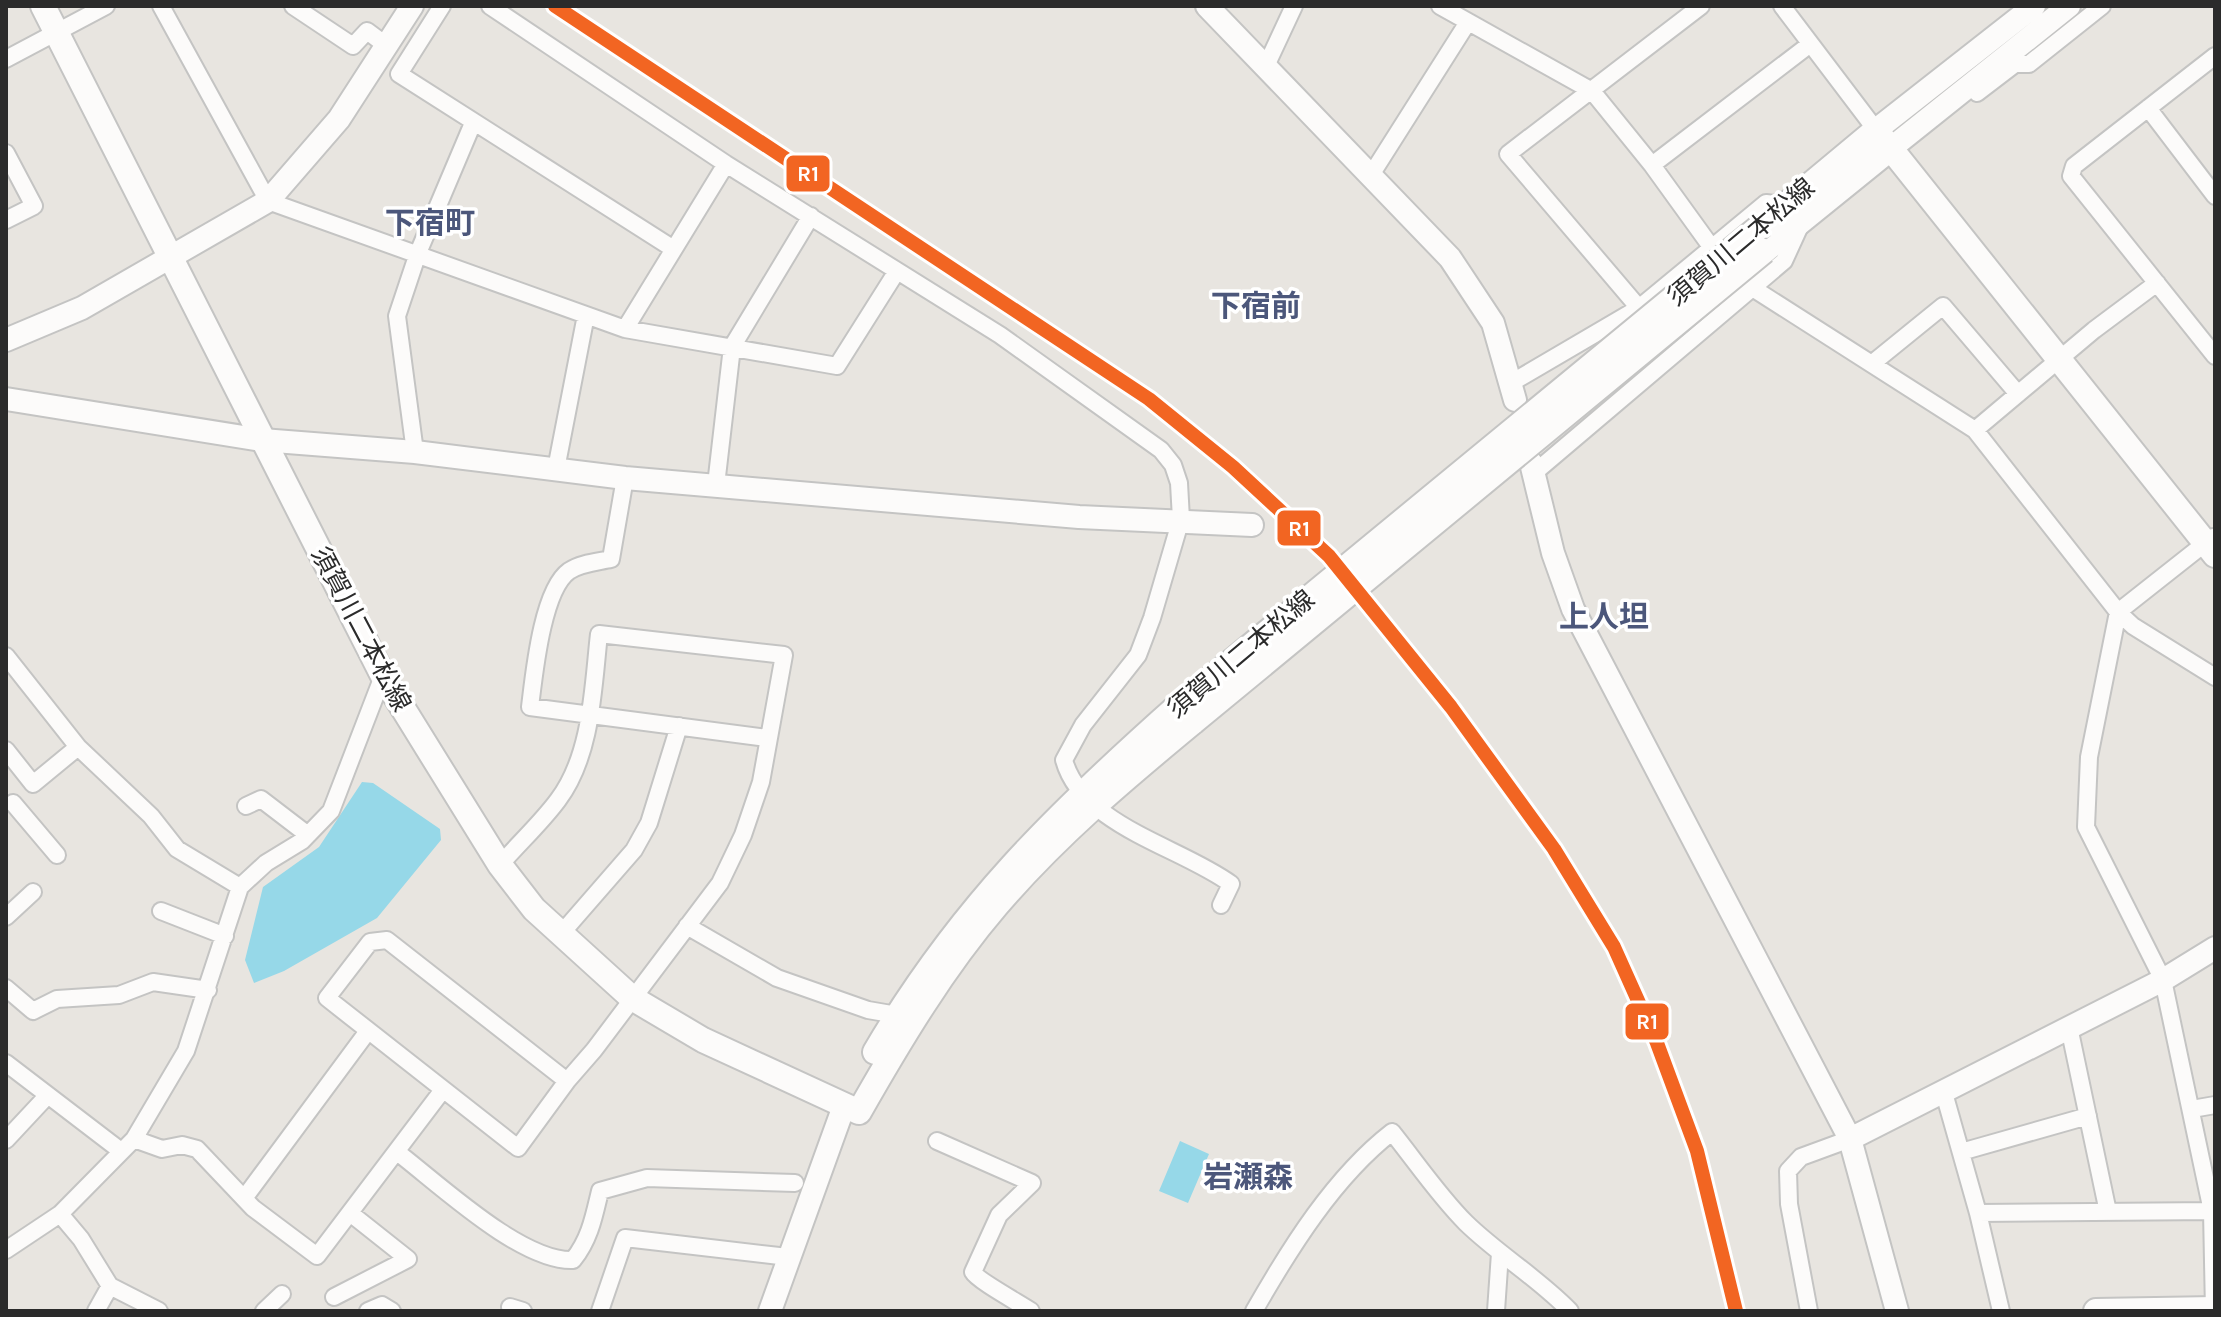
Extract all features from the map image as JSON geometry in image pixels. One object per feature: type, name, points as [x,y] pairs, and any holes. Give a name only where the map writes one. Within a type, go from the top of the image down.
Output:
[{"type":"main road","name":"須賀川二本松線","points":[[43,6],[383,676],[500,865],[534,909],[632,998],[703,1040],[851,1109]]},
{"type":"main road","name":"須賀川二本松線","points":[[1186,713],[1764,251],[1814,182],[1836,181],[1883,140]]},
{"type":"main road","name":"須賀川二本松線","points":[[851,1109],[897,1015],[984,894],[1087,798],[1762,225],[1795,211],[1883,140]]},
{"type":"main road","points":[[1883,140],[2212,545]]},
{"type":"main road","name":"須賀川二本松線","points":[[851,1109],[931,993],[997,905],[1087,798]]},
{"type":"main road","points":[[2096,1311],[2214,1310]]},
{"type":"street","points":[[6,59],[55,30],[106,6]]},
{"type":"street","points":[[161,6],[268,201],[625,329],[837,366],[897,271]]},
{"type":"street","points":[[293,6],[353,46],[367,31],[387,46]]},
{"type":"street","points":[[6,340],[82,308],[268,201],[339,119],[412,6]]},
{"type":"street","points":[[442,6],[399,74],[672,248]]},
{"type":"street","points":[[490,6],[726,164],[1059,375],[1161,450],[1173,465],[1179,483],[1181,519],[1138,655],[1083,725],[1064,760],[1068,776],[1087,798],[1122,826],[1205,865],[1231,884],[1221,905]]},
{"type":"street","points":[[1207,6],[1371,175],[1470,283],[1493,323],[1513,391],[1639,308],[1766,203],[1795,211],[1784,261],[1532,468],[1553,553],[1573,609],[1850,1139],[1897,1311]]},
{"type":"street","points":[[1266,66],[1294,6]]},
{"type":"street","points":[[1440,6],[1592,91],[1652,165],[1712,248]]},
{"type":"street","points":[[1639,308],[1508,154],[1701,6]]},
{"type":"street","points":[[1782,6],[1883,140]]},
{"type":"street","points":[[1883,140],[2034,6]]},
{"type":"street","points":[[1883,140],[1936,111],[2069,6]]},
{"type":"street","points":[[1936,111],[1939,123],[2015,64],[2029,64],[2102,6]]},
{"type":"street","points":[[1371,175],[1468,22]]},
{"type":"street","points":[[1652,165],[1809,45]]},
{"type":"street","points":[[2215,56],[2074,166],[2071,176],[2215,356]]},
{"type":"street","points":[[2148,108],[2215,196]]},
{"type":"street","points":[[415,452],[397,316],[418,253],[473,123]]},
{"type":"street","points":[[6,153],[34,206],[6,220]]},
{"type":"street","points":[[625,329],[726,164]]},
{"type":"street","points":[[716,485],[732,347],[811,216]]},
{"type":"street","points":[[1975,430],[2060,358],[2157,283]]},
{"type":"street","points":[[1751,287],[1874,362],[1975,430],[2118,612],[2133,626],[2215,677]]},
{"type":"street","points":[[1874,362],[1943,306],[2018,394]]},
{"type":"street","points":[[556,469],[586,315]]},
{"type":"street","points":[[6,399],[262,440],[415,452],[625,478],[1079,517],[1181,519],[1252,525]]},
{"type":"street","points":[[625,478],[611,559],[577,566],[565,573],[540,629],[530,707],[767,738]]},
{"type":"street","points":[[2212,545],[2118,612],[2089,757],[2086,827],[2163,980],[2213,1211],[2214,1310]]},
{"type":"street","points":[[500,865],[559,799],[574,772],[589,717],[599,634],[784,655],[761,782],[743,835],[720,883],[518,1148],[327,998],[370,942],[387,940],[567,1081]]},
{"type":"street","points":[[6,656],[78,747],[151,816],[177,849],[240,887]]},
{"type":"street","points":[[6,1250],[60,1214],[134,1139],[186,1051],[240,887],[266,863],[308,835],[331,811],[383,676]]},
{"type":"street","points":[[560,935],[634,850],[649,823],[679,726]]},
{"type":"street","points":[[57,855],[9,806],[78,747]]},
{"type":"street","points":[[6,750],[33,784]]},
{"type":"street","points":[[246,806],[261,799],[308,835]]},
{"type":"street","points":[[8,911],[33,892]]},
{"type":"street","points":[[161,911],[225,936]]},
{"type":"street","points":[[687,926],[777,978],[868,1010],[897,1015]]},
{"type":"street","points":[[1809,1311],[1789,1204],[1788,1171],[1801,1157],[1850,1139],[1944,1093],[2163,980],[2215,948]]},
{"type":"street","points":[[6,988],[33,1011],[57,999],[119,995],[153,982],[208,990]]},
{"type":"street","points":[[2069,1027],[2108,1212]]},
{"type":"street","points":[[245,1197],[368,1031]]},
{"type":"street","points":[[6,1063],[121,1151]]},
{"type":"street","points":[[134,1139],[162,1149],[182,1145],[197,1149],[253,1208],[317,1256],[442,1091]]},
{"type":"street","points":[[1944,1093],[1978,1213],[2001,1311]]},
{"type":"street","points":[[6,1140],[48,1095]]},
{"type":"street","points":[[2192,1109],[2215,1105]]},
{"type":"street","points":[[770,1311],[788,1257],[851,1109]]},
{"type":"street","points":[[783,1311],[851,1109]]},
{"type":"street","points":[[1961,1152],[2088,1116]]},
{"type":"street","points":[[1254,1311],[1281,1264],[1363,1154],[1392,1132],[1464,1221],[1500,1253],[1548,1288],[1570,1311]]},
{"type":"street","points":[[937,1141],[1032,1183],[999,1215],[973,1272],[976,1278],[1003,1290],[1031,1311]]},
{"type":"street","points":[[397,1152],[521,1246],[561,1260],[573,1260],[581,1250],[592,1226],[600,1191],[647,1178],[795,1183]]},
{"type":"street","points":[[1978,1213],[2213,1211]]},
{"type":"street","points":[[334,1297],[408,1259],[350,1213]]},
{"type":"street","points":[[60,1214],[81,1239],[110,1286],[159,1311]]},
{"type":"street","points":[[600,1311],[625,1238],[788,1257]]},
{"type":"street","points":[[1496,1311],[1500,1253]]},
{"type":"street","points":[[96,1311],[110,1286]]},
{"type":"street","points":[[264,1311],[282,1294]]},
{"type":"street","points":[[368,1311],[382,1305],[392,1311]]},
{"type":"water","points":[[362,782],[373,783],[440,829],[441,840],[377,918],[284,971],[254,983],[245,960],[263,887],[319,847]]},
{"type":"water","points":[[1180,1141],[1209,1154],[1188,1203],[1159,1191]]},
{"type":"transit line","name":"R1","points":[[555,6],[1149,399],[1233,467],[1329,556],[1451,707],[1554,849],[1614,947],[1657,1043],[1697,1151],[1736,1311]]},
{"type":"district","name":"下宿町","points":[[430,223]]},
{"type":"district","name":"下宿前","points":[[1256,306]]},
{"type":"district","name":"上人坦","points":[[1604,617]]},
{"type":"district","name":"岩瀬森","points":[[1248,1177]]}]
